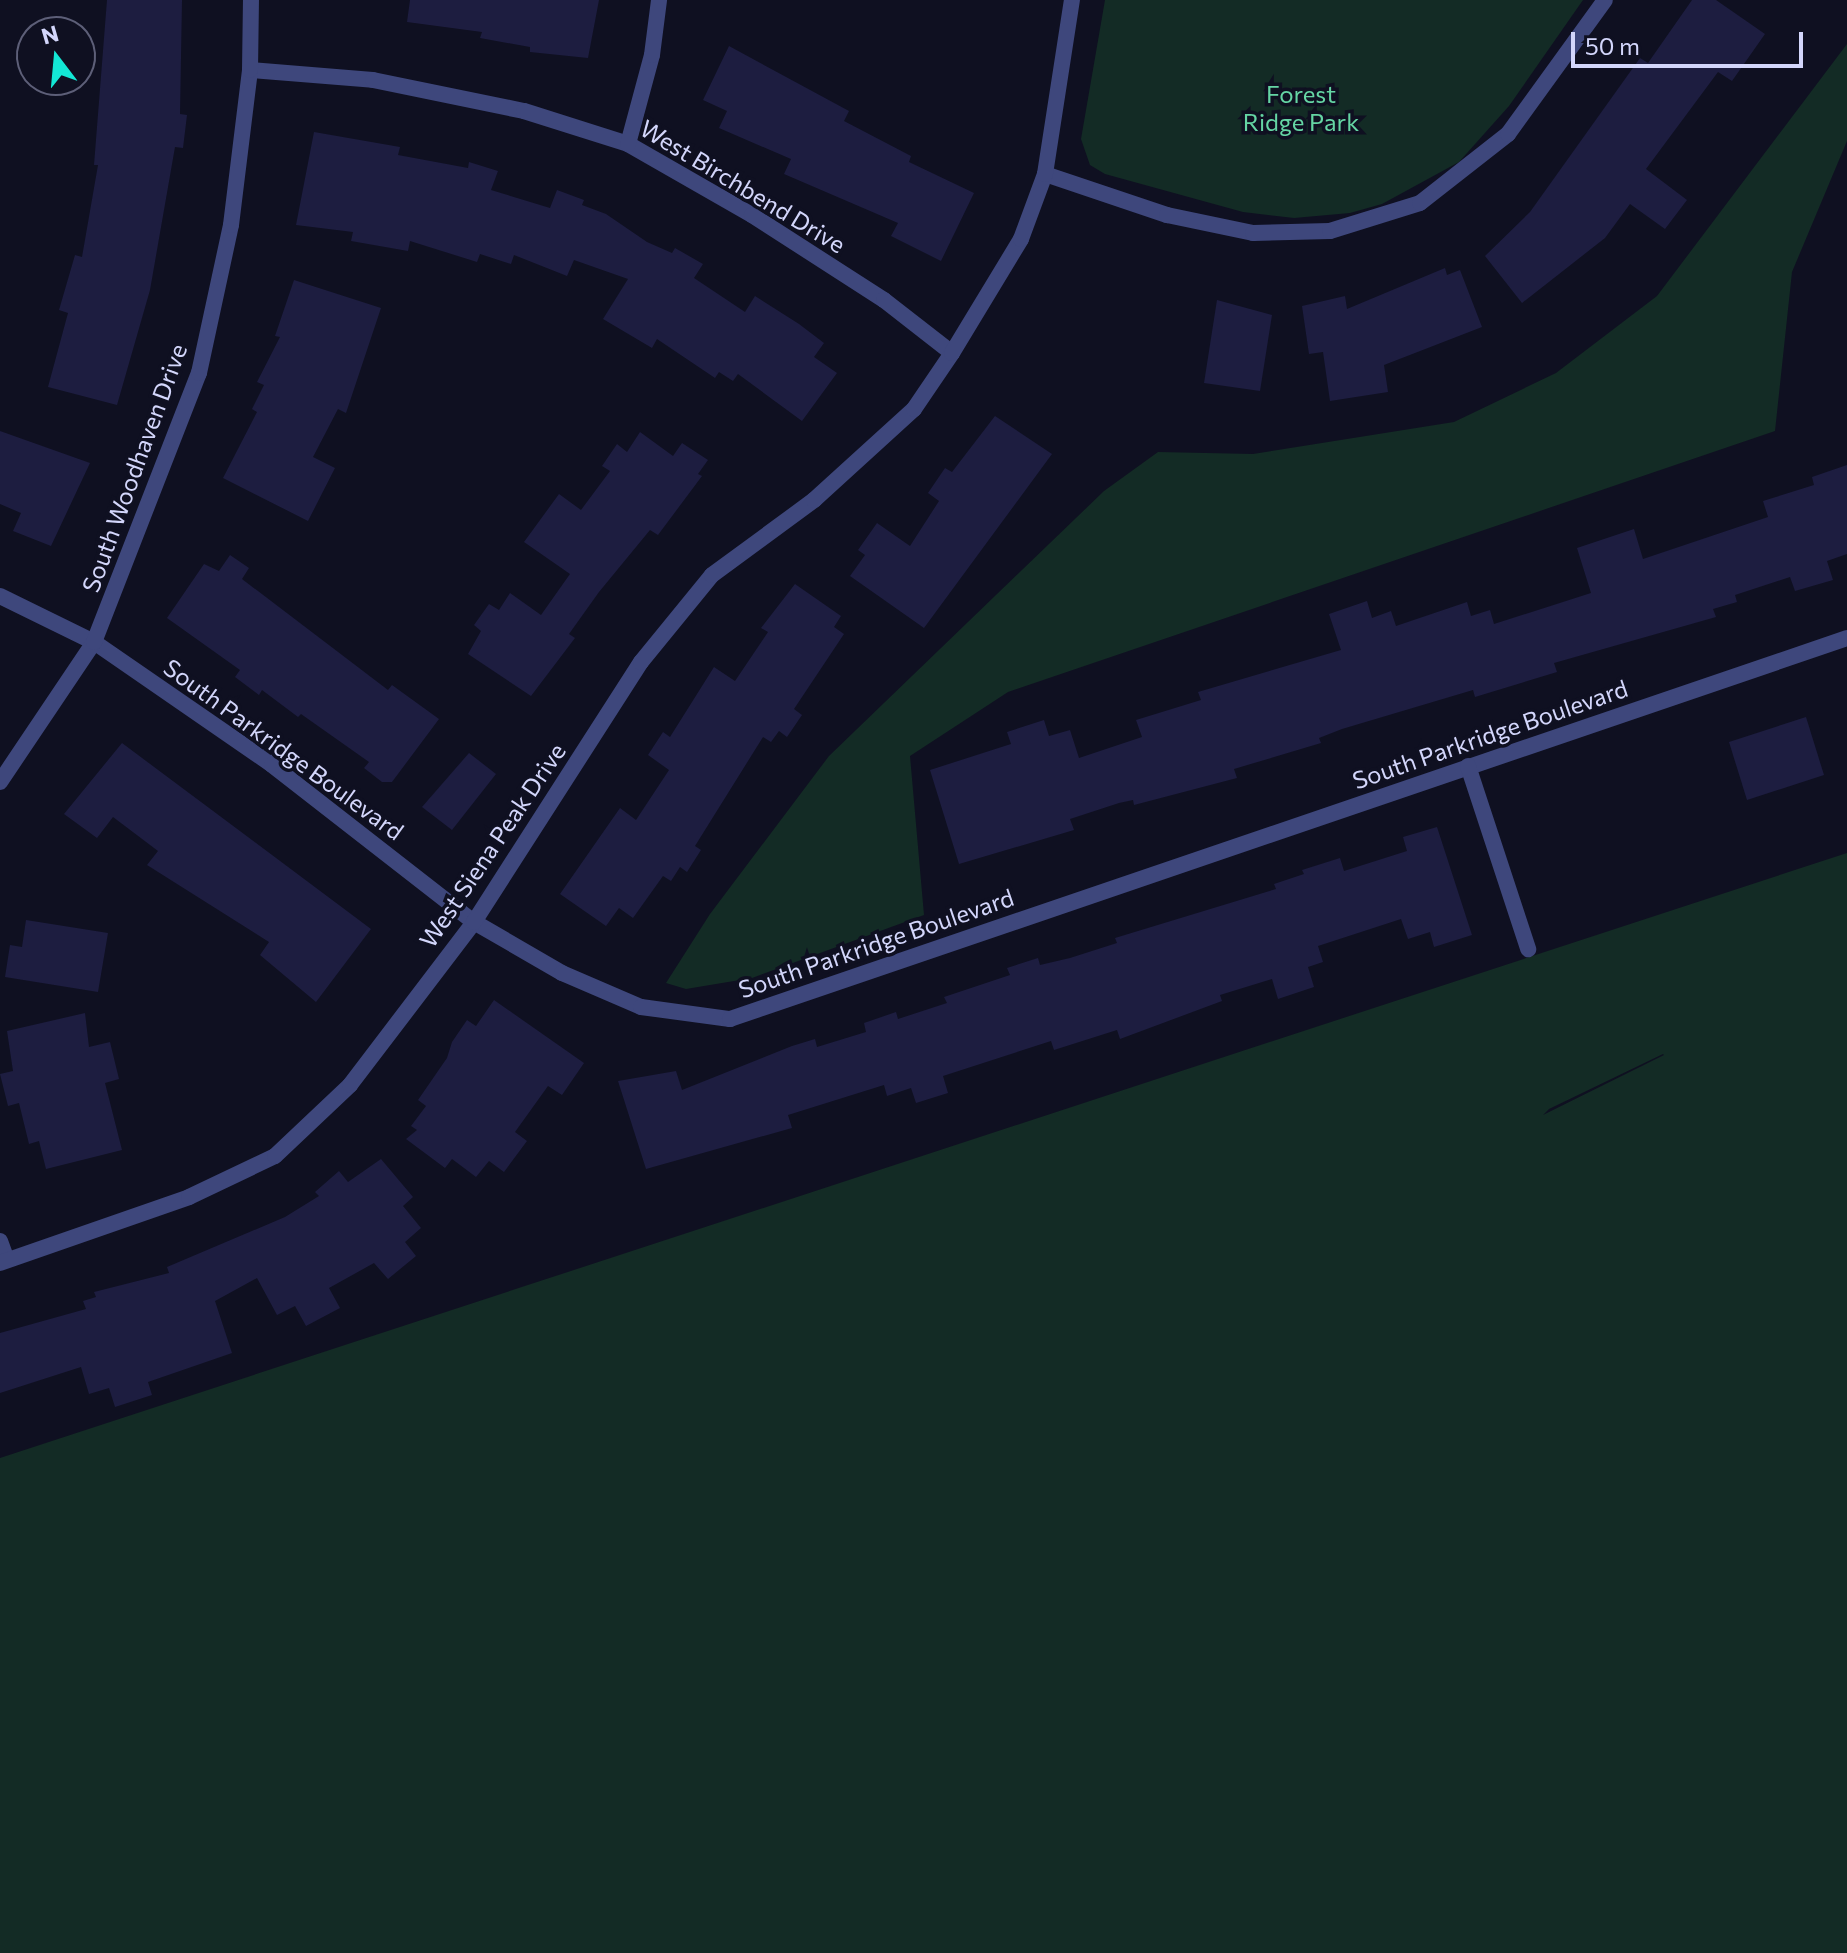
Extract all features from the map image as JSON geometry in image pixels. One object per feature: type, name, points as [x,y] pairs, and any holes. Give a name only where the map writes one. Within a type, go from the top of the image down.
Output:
[{"type":"street","name":"South Woodhaven Drive","points":[[0,782],[94,642],[199,373],[231,225],[250,70],[251,0]]},
{"type":"street","points":[[628,144],[652,55],[659,0]]},
{"type":"street","name":"West Siena Peak Drive","points":[[3,1262],[189,1197],[275,1156],[350,1085],[474,922],[641,662],[712,575],[814,500],[914,409],[952,353],[1021,239],[1045,174],[1072,0]]},
{"type":"street","points":[[1045,174],[1167,215],[1253,233],[1330,231],[1405,208],[1420,203],[1508,134],[1605,0]]},
{"type":"street","name":"West Birchbend Drive","points":[[250,70],[373,80],[524,111],[628,144],[752,215],[884,300],[952,353]]},
{"type":"street","name":"South Parkridge Boulevard","points":[[0,596],[94,642],[272,765],[474,922],[562,973],[641,1007],[730,1019],[1847,638]]},
{"type":"street","points":[[1468,766],[1528,949]]},
{"type":"street","points":[[0,1241],[3,1262]]},
{"type":"green space","name":"Forest Ridge Park","points":[[1105,0],[1583,0],[1509,106],[1459,162],[1382,204],[1350,213],[1294,218],[1243,212],[1105,174],[1090,165],[1081,139]]},
{"type":"green space","points":[[1847,44],[1847,141],[1792,272],[1775,431],[1008,692],[910,756],[924,915],[752,978],[686,989],[666,983],[710,914],[829,756],[1104,491],[1158,452],[1253,454],[1454,422],[1556,373],[1657,296]]},
{"type":"green space","points":[[1847,853],[1847,1953],[0,1953],[0,1458]],"holes":[[[1664,1055],[1543,1115],[1549,1109]]]},
{"type":"building","points":[[107,0],[182,0],[180,114],[187,115],[183,148],[175,147],[150,290],[117,405],[48,387],[68,313],[59,310],[75,255],[82,257],[98,165],[94,165]]},
{"type":"building","points":[[410,0],[599,0],[588,58],[530,52],[530,47],[480,38],[482,32],[407,22]]},
{"type":"building","points":[[1692,0],[1716,0],[1765,34],[1732,81],[1718,72],[1646,169],[1687,200],[1665,229],[1630,204],[1605,238],[1522,303],[1485,256],[1530,212],[1640,58],[1648,63]]},
{"type":"building","points":[[729,46],[849,111],[844,121],[911,156],[909,162],[974,193],[941,261],[891,236],[898,223],[784,174],[791,159],[719,128],[727,111],[703,100]]},
{"type":"building","points":[[314,132],[400,147],[398,155],[468,168],[469,162],[498,171],[491,190],[550,208],[557,190],[584,200],[582,205],[606,214],[647,242],[672,253],[675,248],[703,264],[694,278],[745,312],[755,296],[799,324],[824,343],[814,357],[837,373],[802,421],[738,374],[733,381],[719,372],[715,378],[657,339],[652,348],[603,319],[628,279],[574,260],[567,276],[514,255],[511,264],[480,254],[477,262],[410,241],[408,251],[351,241],[353,232],[296,225]]},
{"type":"building","points":[[1445,268],[1447,275],[1460,270],[1482,327],[1384,365],[1388,392],[1330,401],[1323,352],[1309,354],[1302,306],[1345,296],[1347,309]]},
{"type":"building","points":[[294,280],[381,308],[346,413],[338,409],[313,457],[335,468],[308,521],[223,478],[257,412],[252,409],[264,385],[257,382],[280,337],[275,336]]},
{"type":"building","points":[[1217,300],[1272,315],[1260,391],[1204,383]]},
{"type":"building","points":[[995,416],[1052,454],[924,628],[850,576],[865,555],[858,550],[877,523],[910,546],[939,501],[928,493],[945,468],[952,472]]},
{"type":"building","points":[[0,431],[90,463],[51,546],[13,531],[21,513],[0,504]]},
{"type":"building","points":[[640,432],[673,456],[682,443],[708,460],[698,474],[702,476],[658,535],[650,530],[599,592],[569,634],[575,638],[531,696],[468,654],[481,631],[474,625],[489,604],[499,610],[510,593],[541,615],[570,574],[524,542],[559,494],[581,510],[610,471],[602,466],[617,444],[627,452]]},
{"type":"building","points":[[1847,465],[1847,554],[1827,561],[1833,580],[1795,591],[1790,577],[1735,595],[1737,602],[1713,609],[1716,617],[1554,663],[1557,672],[1475,697],[1473,690],[1342,729],[1319,738],[1321,743],[1234,769],[1237,778],[1134,805],[1133,800],[1119,803],[1070,819],[1074,830],[959,864],[930,770],[1011,744],[1007,732],[1044,720],[1049,736],[1070,730],[1079,758],[1142,737],[1136,720],[1201,700],[1198,692],[1341,650],[1329,614],[1367,601],[1372,618],[1391,611],[1396,626],[1467,602],[1471,616],[1490,610],[1494,624],[1591,593],[1577,548],[1634,529],[1643,559],[1768,517],[1763,501],[1814,485],[1812,477]]},
{"type":"building","points":[[230,555],[249,568],[242,579],[388,690],[392,685],[439,719],[392,782],[382,782],[364,768],[369,762],[301,714],[298,717],[262,690],[259,695],[235,677],[240,670],[167,618],[204,564],[219,571]]},
{"type":"building","points":[[795,584],[841,616],[834,627],[844,634],[794,709],[802,715],[787,737],[779,731],[771,742],[763,737],[695,846],[701,850],[687,872],[680,867],[671,881],[663,876],[633,918],[619,908],[606,926],[560,894],[620,808],[636,820],[669,770],[648,755],[663,732],[670,737],[714,667],[735,681],[768,632],[761,628]]},
{"type":"building","points":[[1806,717],[1824,775],[1747,800],[1729,742]]},
{"type":"building","points":[[122,743],[371,929],[316,1002],[260,955],[269,942],[147,865],[158,851],[113,817],[97,838],[64,814]]},
{"type":"building","points":[[469,753],[496,774],[452,830],[422,807]]},
{"type":"building","points":[[1437,827],[1472,935],[1434,947],[1430,932],[1408,939],[1401,919],[1318,946],[1323,962],[1308,967],[1314,987],[1278,999],[1272,979],[1220,995],[1222,1001],[1120,1039],[1117,1030],[1054,1050],[1051,1041],[943,1076],[948,1093],[916,1103],[911,1088],[887,1096],[884,1085],[788,1115],[792,1128],[646,1169],[618,1081],[676,1071],[682,1090],[792,1046],[815,1039],[817,1047],[866,1032],[864,1023],[896,1012],[898,1019],[947,1003],[944,997],[1010,975],[1007,968],[1038,958],[1040,965],[1070,958],[1117,943],[1115,938],[1276,889],[1274,884],[1304,874],[1302,870],[1340,858],[1344,871],[1407,851],[1403,837]]},
{"type":"building","points":[[26,920],[108,933],[98,992],[5,977],[10,945],[22,947]]},
{"type":"building","points":[[494,1000],[584,1063],[562,1095],[548,1086],[515,1132],[527,1141],[504,1172],[489,1161],[476,1177],[452,1159],[445,1168],[406,1139],[417,1130],[411,1126],[426,1106],[418,1100],[447,1058],[452,1042],[467,1020],[476,1026]]},
{"type":"building","points":[[85,1013],[89,1047],[110,1042],[119,1079],[105,1083],[122,1150],[46,1169],[39,1141],[29,1144],[19,1103],[8,1106],[0,1074],[13,1071],[7,1031]]},
{"type":"building","points":[[381,1159],[413,1197],[403,1206],[421,1228],[405,1242],[416,1256],[388,1279],[374,1263],[329,1288],[340,1308],[306,1326],[295,1306],[277,1315],[257,1278],[215,1301],[232,1353],[148,1382],[152,1395],[115,1407],[109,1388],[89,1394],[81,1367],[0,1393],[0,1333],[86,1309],[83,1301],[96,1297],[94,1292],[169,1273],[167,1267],[285,1217],[319,1196],[315,1192],[339,1171],[348,1182]]}]
